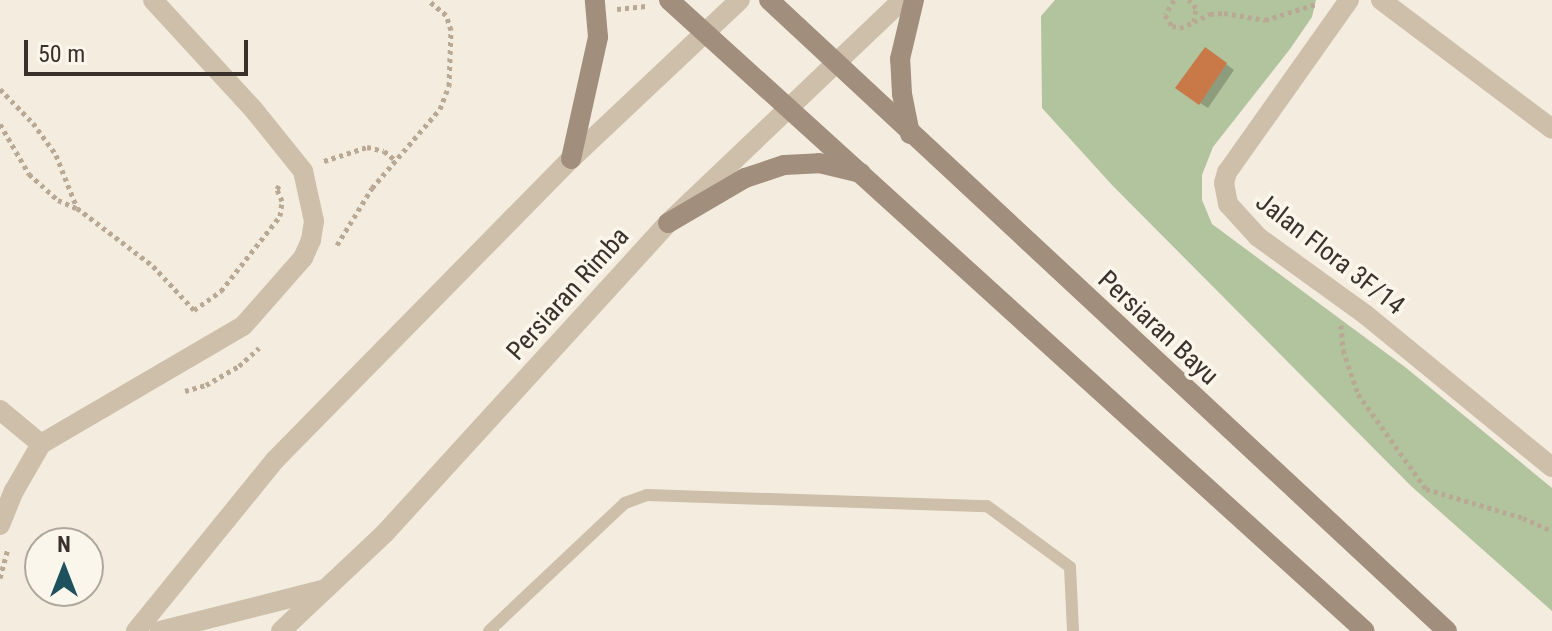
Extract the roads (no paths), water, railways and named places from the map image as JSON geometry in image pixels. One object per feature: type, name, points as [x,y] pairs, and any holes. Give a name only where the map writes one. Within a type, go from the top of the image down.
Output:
[{"type":"main road","points":[[669,0],[786,108],[864,173],[1365,631]]},
{"type":"main road","name":"Persiaran Bayu","points":[[769,0],[1447,631]]},
{"type":"main road","points":[[910,134],[900,59],[914,0]]},
{"type":"main road","points":[[571,159],[598,37],[596,5]]},
{"type":"main road","points":[[668,223],[745,178],[784,165],[819,163],[864,173]]},
{"type":"street","points":[[0,525],[41,444],[243,326],[303,258],[311,240],[314,221],[303,171],[263,120],[153,0]]},
{"type":"street","points":[[136,631],[275,460],[571,159],[740,0]]},
{"type":"street","name":"Persiaran Rimba","points":[[281,631],[385,533],[668,223],[902,0]]},
{"type":"street","name":"Jalan Flora 3F/14","points":[[1349,0],[1234,161],[1224,183],[1228,204],[1243,223],[1335,292],[1552,467]]},
{"type":"street","points":[[1381,0],[1552,129]]},
{"type":"street","points":[[0,410],[41,444]]},
{"type":"street","points":[[160,631],[322,590]]},
{"type":"lane","points":[[489,631],[625,503],[647,495],[987,506],[1070,567],[1073,631]]}]
